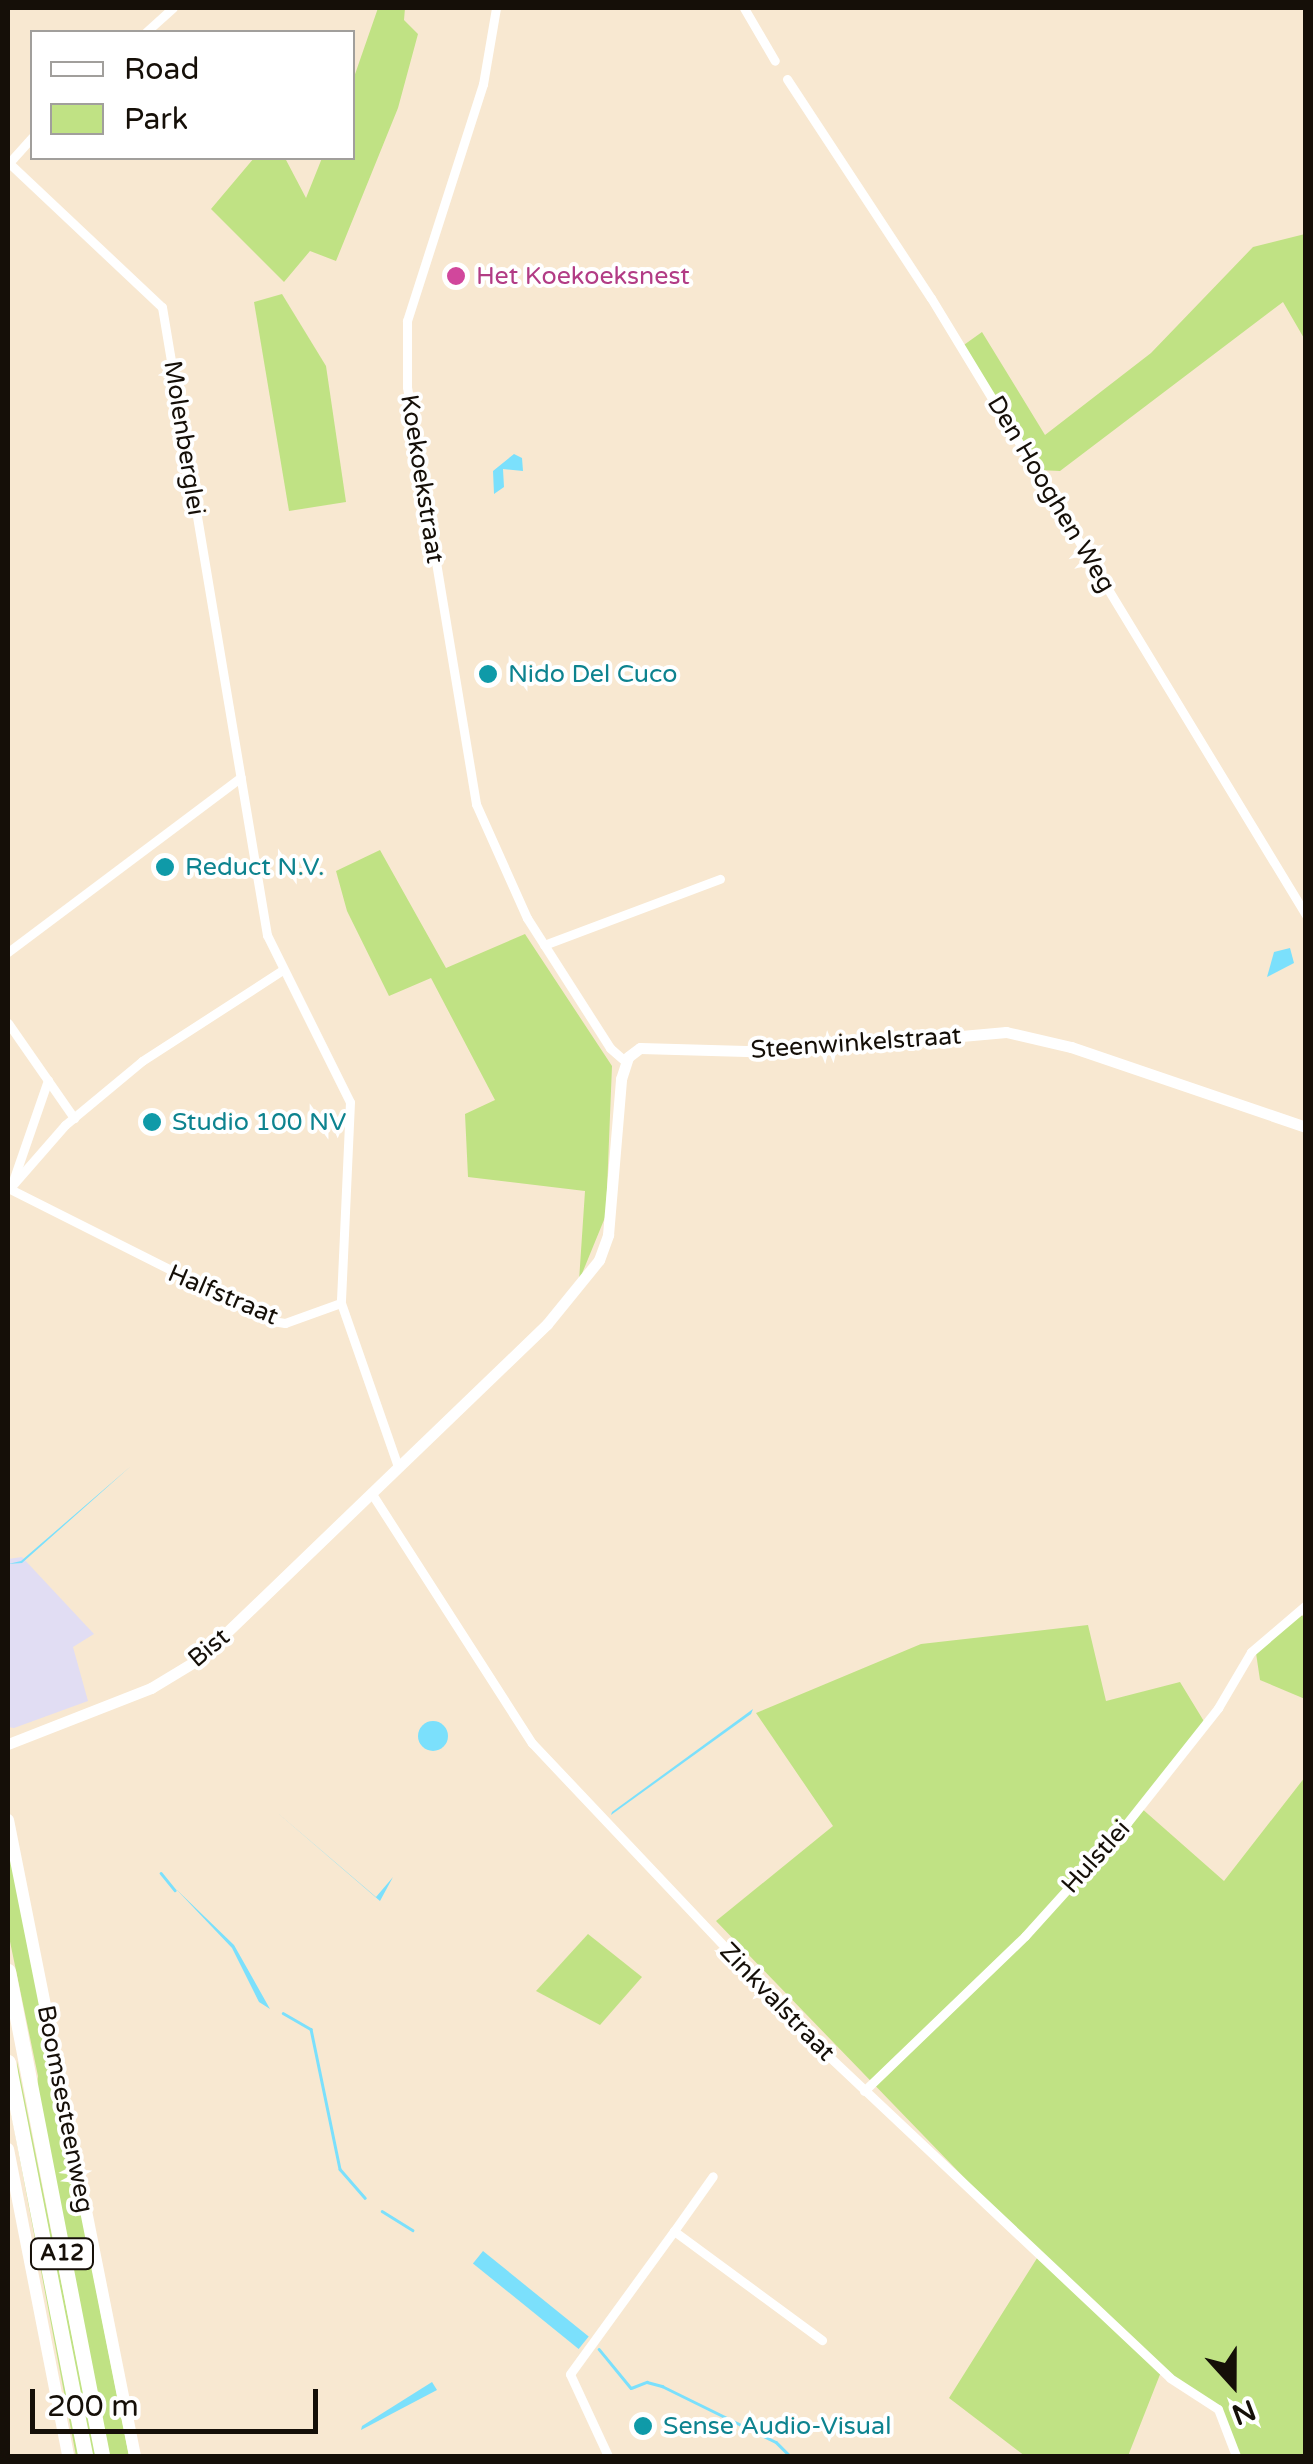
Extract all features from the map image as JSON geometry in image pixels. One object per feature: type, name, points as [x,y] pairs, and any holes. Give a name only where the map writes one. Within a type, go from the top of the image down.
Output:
[{"type":"highway","name":"A12","points":[[8,1971],[102,2456]]},
{"type":"highway","name":"A12","points":[[8,2062],[85,2456]]},
{"type":"main road","name":"Boomsesteenweg","points":[[8,1820],[134,2456]]},
{"type":"main road","points":[[8,2148],[68,2456]]},
{"type":"street","points":[[148,30],[173,8]]},
{"type":"street","name":"Koekoekstraat","points":[[496,8],[483,84],[407,322],[405,363],[474,797],[504,874],[544,945],[626,1062]]},
{"type":"street","points":[[744,8],[774,60]]},
{"type":"street","name":"Den Hooghen Weg","points":[[787,79],[1038,470],[1306,914]]},
{"type":"street","points":[[8,163],[30,139]]},
{"type":"street","name":"Molenberglei","points":[[8,163],[162,307],[258,893],[281,972],[350,1102],[341,1303]]},
{"type":"street","points":[[8,952],[241,777]]},
{"type":"street","points":[[544,945],[720,879]]},
{"type":"street","points":[[9,1188],[74,1118],[142,1061],[281,972]]},
{"type":"street","points":[[8,1023],[74,1118]]},
{"type":"street","name":"Steenwinkelstraat","points":[[626,1062],[654,1046],[769,1053],[1006,1032],[1071,1047],[1306,1127]]},
{"type":"street","points":[[372,1494],[547,1324],[599,1260],[612,1219],[626,1062]]},
{"type":"street","points":[[9,1188],[48,1080]]},
{"type":"street","name":"Halfstraat","points":[[9,1188],[272,1321],[286,1323],[341,1303]]},
{"type":"street","points":[[341,1303],[398,1466]]},
{"type":"street","name":"Bist","points":[[8,1744],[184,1670],[372,1494]]},
{"type":"street","name":"Zinkvalstraat","points":[[372,1494],[532,1743],[864,2090],[1170,2378],[1218,2410],[1236,2456]]},
{"type":"street","name":"Hulstlei","points":[[864,2090],[1025,1936],[1127,1823],[1218,1708],[1250,1652],[1306,1605]]},
{"type":"street","points":[[608,2456],[570,2374],[713,2176]]},
{"type":"street","points":[[674,2231],[822,2340]]},
{"type":"shaded area","points":[[22,1557],[94,1634],[73,1647],[88,1701],[14,1728],[8,1727],[8,1559]]},
{"type":"green space","points":[[378,8],[405,8],[404,20],[418,34],[398,108],[336,261],[310,251],[284,282],[211,209],[252,160],[286,160],[306,198],[321,160],[355,160],[355,74]]},
{"type":"green space","points":[[1305,234],[1305,340],[1283,302],[1060,471],[1038,470],[961,347],[982,332],[1045,435],[1151,353],[1253,247]]},
{"type":"green space","points":[[282,294],[326,366],[346,502],[289,511],[254,302]]},
{"type":"green space","points":[[380,850],[446,968],[525,934],[612,1066],[606,1215],[579,1281],[585,1191],[468,1177],[465,1114],[495,1100],[431,978],[389,996],[347,911],[336,871]]},
{"type":"green space","points":[[1300,1614],[1305,1618],[1305,1699],[1260,1680],[1256,1653]]},
{"type":"green space","points":[[1088,1625],[1106,1701],[1180,1682],[1205,1723],[1140,1807],[1224,1881],[1305,1777],[1305,2456],[1236,2456],[1218,2409],[1161,2372],[1128,2456],[1025,2456],[949,2398],[1039,2255],[716,1921],[833,1826],[756,1713],[921,1644]]},
{"type":"green space","points":[[8,1843],[129,2456],[109,2456],[36,2097],[38,2076],[8,1932]]},
{"type":"green space","points":[[588,1934],[642,1977],[600,2025],[536,1991]]},
{"type":"green space","points":[[17,2061],[96,2456],[90,2456],[20,2108]]},
{"type":"green space","points":[[8,2096],[79,2456],[76,2456]]},
{"type":"water","points":[[514,454],[522,458],[523,471],[503,469],[504,487],[494,494],[493,471]]},
{"type":"water","points":[[1290,948],[1294,963],[1267,977],[1274,952]]},
{"type":"water","points":[[131,1466],[22,1563],[8,1564],[21,1561]]},
{"type":"water","points":[[753,1709],[751,1714],[611,1815],[612,1812]]},
{"type":"water","points":[[433,1721],[443,1726],[448,1736],[443,1746],[433,1751],[423,1746],[418,1736],[423,1726]]},
{"type":"water","points":[[273,1809],[376,1897],[393,1877],[380,1901]]},
{"type":"water","points":[[176,1889],[234,1945],[270,2009],[259,2002],[232,1948]]},
{"type":"water","points":[[483,2251],[589,2337],[579,2349],[473,2263]]},
{"type":"water","points":[[432,2382],[437,2390],[361,2430],[362,2426]]},
{"type":"waterway","points":[[161,1873],[175,1890]]},
{"type":"waterway","points":[[283,2013],[311,2029],[340,2169],[365,2198]]},
{"type":"waterway","points":[[382,2211],[413,2230]]},
{"type":"waterway","points":[[599,2349],[631,2388],[647,2382],[662,2386],[776,2442],[790,2456]]},
{"type":"place","name":"Het Koekoeksnest","points":[[456,276]]},
{"type":"place","name":"Nido Del Cuco","points":[[488,674]]},
{"type":"place","name":"Reduct N.V.","points":[[165,867]]},
{"type":"place","name":"Studio 100 NV","points":[[152,1122]]},
{"type":"place","name":"Sense Audio-Visual","points":[[643,2426]]}]
